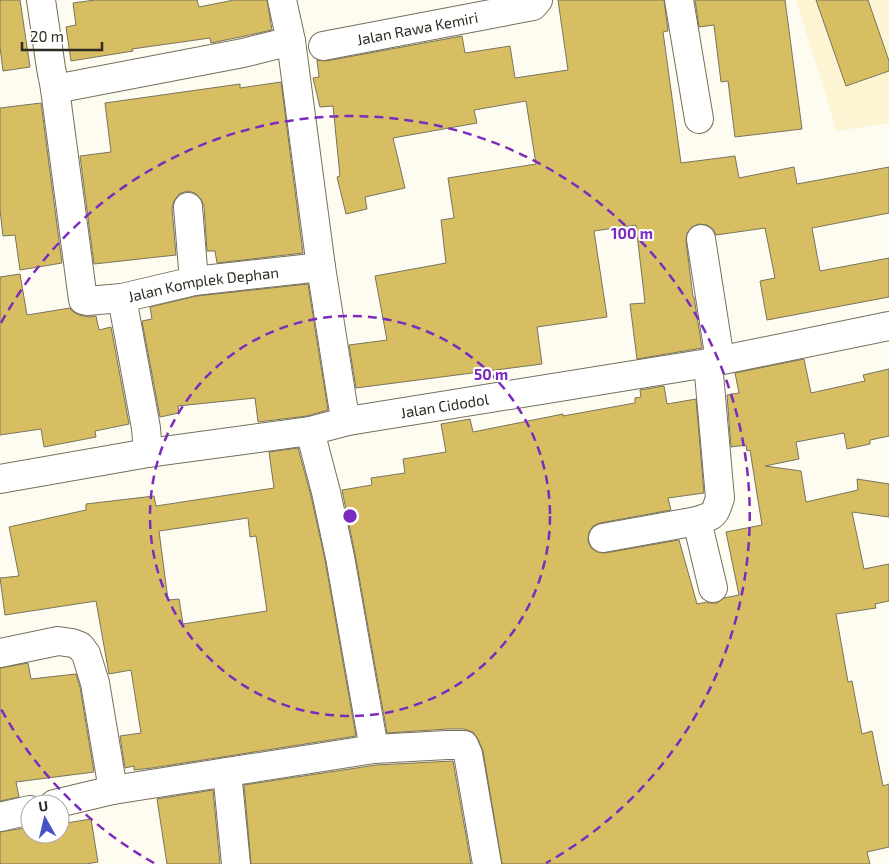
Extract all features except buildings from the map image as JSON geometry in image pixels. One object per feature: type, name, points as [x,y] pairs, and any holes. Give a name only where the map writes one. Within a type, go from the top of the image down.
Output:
[{"type":"street","points":[[41,0],[55,89],[83,300],[122,298]]},
{"type":"street","points":[[282,0],[290,41],[321,267],[343,406],[348,421]]},
{"type":"street","name":"Jalan Rawa Kemiri","points":[[323,46],[533,6],[538,0]]},
{"type":"street","points":[[679,0],[699,120]]},
{"type":"street","points":[[55,89],[244,53],[290,41]]},
{"type":"street","points":[[188,207],[194,281]]},
{"type":"street","points":[[603,538],[696,521],[715,514],[720,498],[714,362],[701,239]]},
{"type":"street","name":"Jalan Komplek Dephan","points":[[148,453],[146,428],[122,298],[194,281],[321,267]]},
{"type":"street","name":"Jalan Cidodol","points":[[0,479],[148,453],[310,431],[348,421],[714,362],[889,326]]},
{"type":"street","points":[[310,431],[340,557],[374,749]]},
{"type":"street","points":[[696,521],[713,588]]},
{"type":"street","points":[[0,653],[58,641],[80,646],[86,654],[95,683],[113,790]]},
{"type":"street","points":[[70,800],[113,790],[374,749],[464,745],[468,754],[487,864]]},
{"type":"street","points":[[227,772],[236,864]]},
{"type":"street","points":[[0,817],[20,812]]},
{"type":"shaded area","points":[[796,0],[889,0],[889,123],[837,131]]}]
